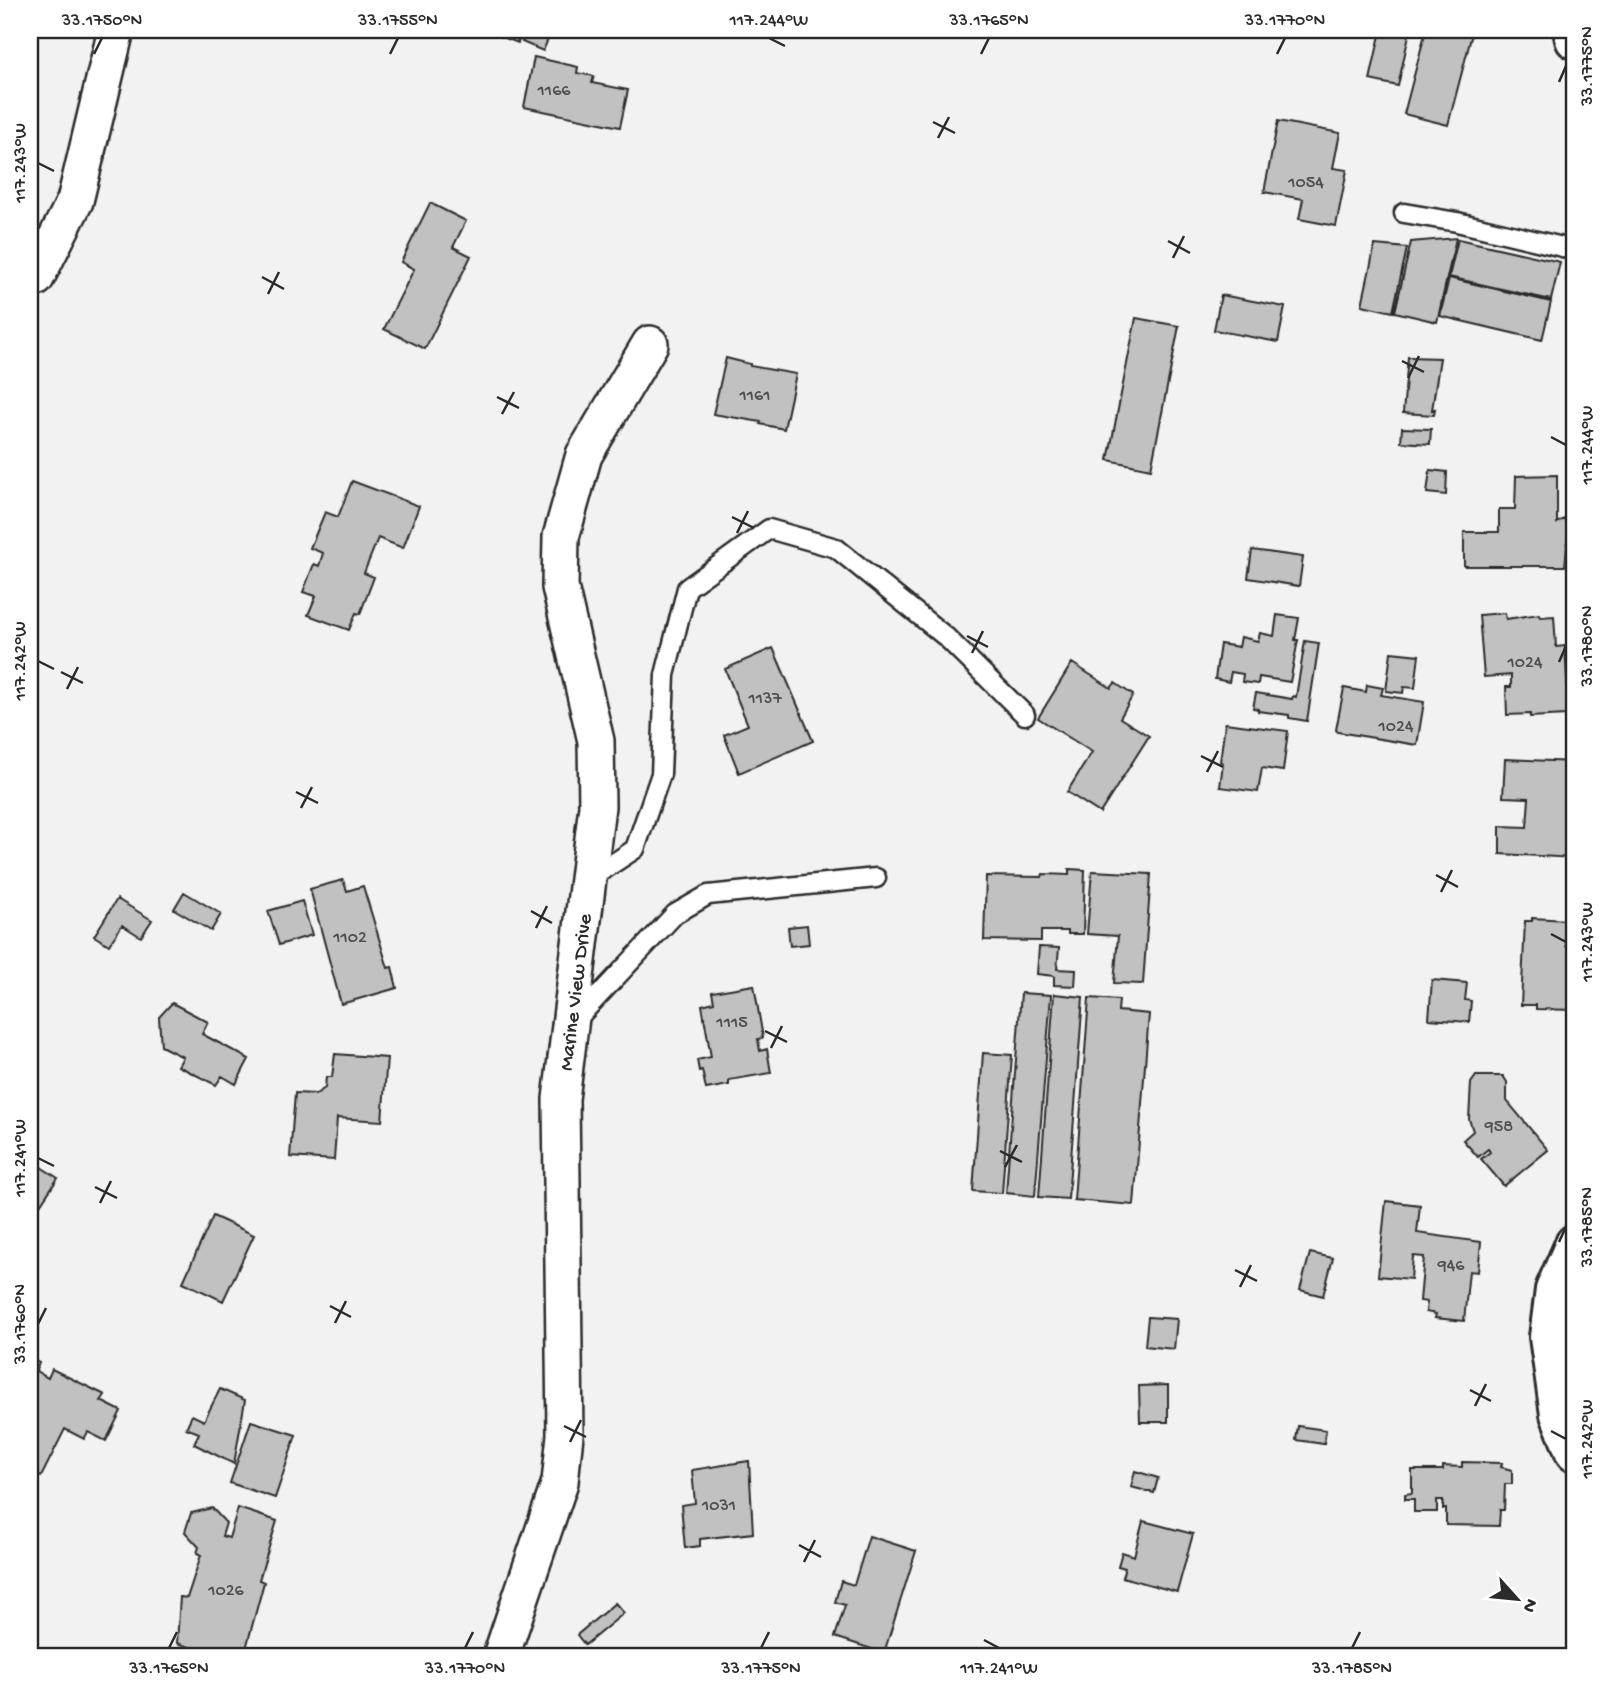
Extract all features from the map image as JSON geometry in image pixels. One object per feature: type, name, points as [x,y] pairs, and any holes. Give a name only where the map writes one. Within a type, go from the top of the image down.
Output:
[{"type":"street","points":[[36,278],[75,201],[116,30]]},
{"type":"street","points":[[1573,30],[1575,39]]},
{"type":"street","name":"Marine View Drive","points":[[501,1656],[560,1482],[565,1435],[561,1099],[597,806],[596,741],[560,587],[561,537],[584,455],[650,344]]},
{"type":"street","points":[[1575,1244],[1555,1290],[1549,1337],[1560,1414],[1575,1452]]},
{"type":"lane","points":[[1405,214],[1457,222],[1575,250]]},
{"type":"lane","points":[[587,880],[635,849],[661,774],[665,675],[687,588],[769,529],[836,548],[946,637],[1025,715]]},
{"type":"lane","points":[[570,1027],[675,914],[708,895],[876,878]]},
{"type":"building","points":[[499,30],[522,30],[518,43],[497,35]]},
{"type":"building","points":[[528,30],[552,30],[543,51],[522,42]]},
{"type":"building","points":[[1381,30],[1410,30],[1398,86],[1370,80]]},
{"type":"building","points":[[1426,30],[1473,30],[1448,125],[1404,114]]},
{"type":"building","points":[[534,57],[578,67],[577,73],[594,76],[592,83],[628,90],[620,127],[524,107]]},
{"type":"building","points":[[1278,121],[1340,133],[1333,168],[1347,170],[1336,226],[1299,219],[1303,199],[1264,192]]},
{"type":"building","points":[[430,203],[466,221],[453,247],[471,256],[425,349],[384,329],[414,269],[401,262]]},
{"type":"building","points":[[1456,238],[1437,322],[1395,312],[1411,242]]},
{"type":"building","points":[[1458,239],[1560,262],[1551,300],[1449,277]]},
{"type":"building","points":[[1375,245],[1407,248],[1393,312],[1362,305]]},
{"type":"building","points":[[1449,278],[1551,302],[1542,340],[1440,316]]},
{"type":"building","points":[[1221,295],[1285,307],[1278,342],[1214,330]]},
{"type":"building","points":[[1136,318],[1179,326],[1151,469],[1108,460]]},
{"type":"building","points":[[1408,357],[1440,358],[1432,410],[1435,409],[1434,415],[1403,413]]},
{"type":"building","points":[[726,358],[750,366],[796,374],[784,429],[713,414]]},
{"type":"building","points":[[1402,428],[1431,429],[1430,444],[1401,442]]},
{"type":"building","points":[[1430,470],[1447,472],[1446,495],[1427,493]]},
{"type":"building","points":[[1557,475],[1557,523],[1564,519],[1574,531],[1568,537],[1565,566],[1464,566],[1464,532],[1499,532],[1499,509],[1515,509],[1516,476]]},
{"type":"building","points":[[352,481],[419,506],[403,548],[378,538],[364,573],[374,577],[360,614],[356,613],[349,630],[308,615],[316,596],[303,592],[314,564],[319,566],[323,553],[310,548],[325,512],[338,517]]},
{"type":"building","points":[[1252,550],[1303,557],[1299,586],[1248,578]]},
{"type":"building","points":[[1505,613],[1506,619],[1539,614],[1540,617],[1554,616],[1556,647],[1565,646],[1569,711],[1566,711],[1566,715],[1507,715],[1506,687],[1511,687],[1511,675],[1484,677],[1479,615]]},
{"type":"building","points":[[1277,615],[1299,618],[1290,682],[1259,677],[1258,684],[1242,682],[1243,674],[1231,672],[1229,682],[1215,679],[1220,644],[1239,647],[1241,637],[1258,641],[1260,633],[1274,636]]},
{"type":"building","points":[[1305,641],[1319,643],[1307,721],[1253,708],[1256,693],[1292,699],[1293,696],[1296,697]]},
{"type":"building","points":[[773,648],[813,741],[739,773],[724,735],[748,725],[725,669]]},
{"type":"building","points":[[1391,652],[1419,655],[1415,688],[1404,687],[1403,693],[1386,691]]},
{"type":"building","points":[[1072,663],[1111,688],[1115,683],[1133,695],[1120,718],[1149,736],[1100,813],[1067,792],[1092,752],[1038,718]]},
{"type":"building","points":[[1367,685],[1383,688],[1381,695],[1424,702],[1417,745],[1336,730],[1344,688],[1366,692]]},
{"type":"building","points":[[1225,723],[1288,731],[1283,771],[1262,768],[1258,792],[1220,787]]},
{"type":"building","points":[[1505,759],[1575,762],[1575,858],[1500,854],[1500,826],[1527,827],[1529,798],[1503,797]]},
{"type":"building","points":[[1069,869],[1085,870],[1083,934],[1041,931],[1041,941],[984,940],[986,876],[1069,875]]},
{"type":"building","points":[[1092,871],[1151,874],[1143,984],[1114,983],[1118,936],[1087,934]]},
{"type":"building","points":[[343,880],[347,891],[363,886],[388,968],[392,967],[397,988],[341,1004],[310,889]]},
{"type":"building","points":[[184,892],[221,914],[211,931],[174,909]]},
{"type":"building","points":[[117,899],[152,920],[141,937],[122,925],[109,945],[94,936]]},
{"type":"building","points":[[302,901],[312,935],[279,945],[268,911]]},
{"type":"building","points":[[1532,918],[1567,920],[1566,946],[1575,947],[1575,1010],[1536,1009],[1536,1005],[1521,1005],[1525,921],[1532,921]]},
{"type":"building","points":[[807,925],[809,944],[790,946],[788,927]]},
{"type":"building","points":[[1039,947],[1059,948],[1057,969],[1076,970],[1075,986],[1054,985],[1054,976],[1037,974]]},
{"type":"building","points":[[1432,980],[1467,983],[1465,1000],[1471,1001],[1469,1022],[1429,1019]]},
{"type":"building","points":[[754,985],[763,1038],[758,1039],[760,1051],[767,1049],[771,1073],[729,1080],[729,1085],[706,1089],[697,1060],[711,1057],[702,1005],[714,1002],[712,992]]},
{"type":"building","points":[[1021,993],[1051,995],[1035,1196],[1006,1193]]},
{"type":"building","points":[[1054,994],[1083,997],[1068,1199],[1039,1197]]},
{"type":"building","points":[[1089,998],[1119,1000],[1118,1011],[1149,1014],[1134,1205],[1074,1200]]},
{"type":"building","points":[[172,1003],[208,1022],[202,1034],[249,1059],[236,1084],[222,1076],[216,1085],[178,1066],[183,1057],[161,1046],[159,1017]]},
{"type":"building","points":[[983,1053],[1012,1055],[1002,1193],[973,1191]]},
{"type":"building","points":[[335,1054],[387,1058],[382,1121],[337,1118],[334,1160],[290,1157],[295,1093],[316,1094],[325,1088],[326,1077],[332,1077]]},
{"type":"building","points":[[1476,1076],[1503,1076],[1507,1082],[1507,1101],[1548,1150],[1504,1186],[1481,1159],[1490,1152],[1488,1149],[1478,1157],[1463,1140],[1473,1131],[1469,1119],[1471,1083]]},
{"type":"building","points":[[30,1160],[58,1178],[36,1211],[30,1207]]},
{"type":"building","points":[[1386,1201],[1420,1205],[1417,1233],[1481,1242],[1478,1272],[1469,1271],[1464,1321],[1435,1318],[1436,1314],[1426,1312],[1427,1302],[1420,1301],[1424,1257],[1413,1256],[1411,1279],[1378,1276]]},
{"type":"building","points":[[213,1216],[254,1235],[223,1301],[183,1282]]},
{"type":"building","points":[[1310,1253],[1333,1258],[1323,1296],[1300,1290]]},
{"type":"building","points":[[1148,1317],[1177,1319],[1174,1349],[1145,1346]]},
{"type":"building","points":[[30,1358],[39,1363],[36,1371],[48,1378],[52,1369],[105,1395],[101,1401],[121,1411],[106,1441],[88,1432],[84,1439],[65,1429],[41,1477],[30,1471]]},
{"type":"building","points":[[1168,1385],[1168,1422],[1140,1422],[1139,1386]]},
{"type":"building","points":[[220,1389],[245,1400],[234,1464],[194,1444],[199,1433],[186,1428],[192,1415],[204,1421]]},
{"type":"building","points":[[251,1421],[296,1435],[275,1498],[230,1483]]},
{"type":"building","points":[[1298,1426],[1326,1430],[1324,1444],[1296,1440]]},
{"type":"building","points":[[749,1461],[753,1533],[700,1539],[700,1546],[685,1548],[681,1505],[695,1503],[692,1470]]},
{"type":"building","points":[[1462,1462],[1502,1463],[1501,1467],[1512,1470],[1512,1484],[1505,1484],[1504,1510],[1500,1510],[1499,1526],[1446,1525],[1443,1500],[1437,1500],[1437,1512],[1414,1512],[1414,1499],[1405,1499],[1405,1494],[1412,1493],[1412,1470],[1443,1470],[1443,1466],[1462,1467]]},
{"type":"building","points":[[1135,1471],[1158,1478],[1154,1493],[1131,1487]]},
{"type":"building","points":[[212,1508],[226,1523],[222,1536],[229,1538],[238,1508],[277,1521],[259,1580],[264,1582],[244,1656],[210,1656],[177,1643],[180,1597],[187,1598],[201,1555],[197,1553],[199,1547],[185,1532],[191,1513]]},
{"type":"building","points":[[1143,1521],[1193,1534],[1177,1592],[1122,1577],[1125,1568],[1118,1566],[1122,1552],[1134,1556]]},
{"type":"building","points":[[869,1536],[916,1551],[884,1653],[835,1637],[845,1605],[835,1602],[841,1581],[854,1585]]},
{"type":"building","points":[[615,1603],[624,1613],[585,1645],[577,1635]]}]
